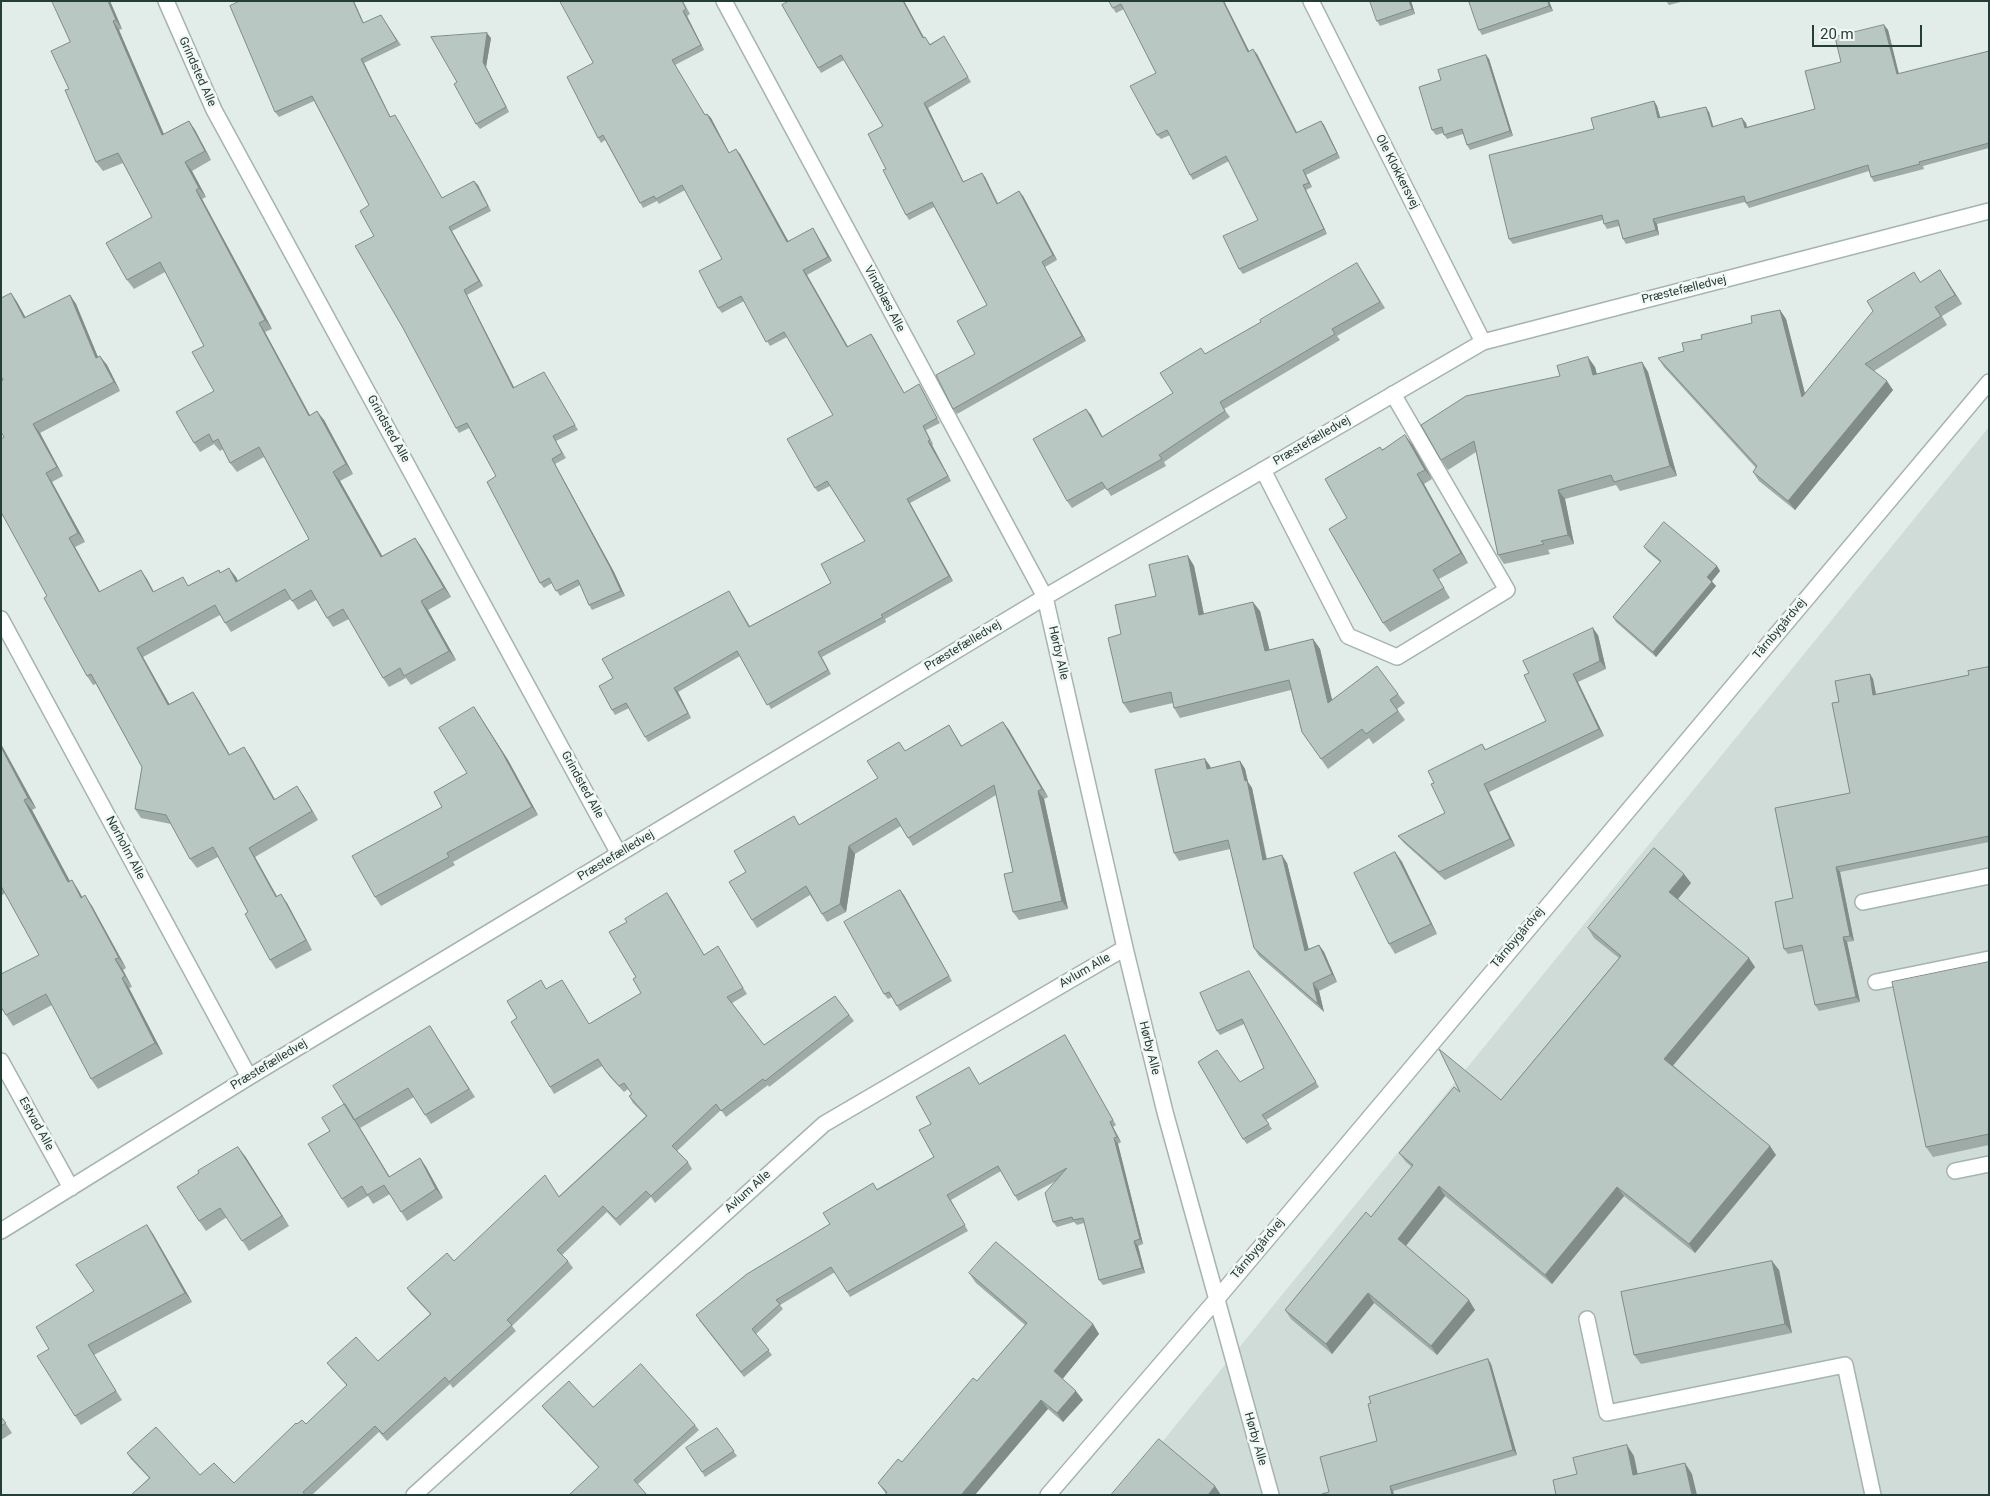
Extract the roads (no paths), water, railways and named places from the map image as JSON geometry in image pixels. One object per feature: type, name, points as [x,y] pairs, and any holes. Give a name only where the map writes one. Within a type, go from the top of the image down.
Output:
[{"type":"street","name":"Grindsted Alle","points":[[166,1],[214,110],[619,854]]},
{"type":"street","name":"Vindblæs Alle","points":[[724,1],[1045,597]]},
{"type":"street","name":"Ole Klokkersvej","points":[[1311,1],[1483,342]]},
{"type":"street","name":"Præstefælledvej","points":[[1,1231],[249,1077],[1045,597],[1483,342],[1989,211]]},
{"type":"street","name":"Tårnbygårdvej","points":[[1048,1495],[1216,1300],[1564,884],[1989,382]]},
{"type":"street","points":[[1263,470],[1348,636],[1397,657],[1506,590],[1393,394]]},
{"type":"street","name":"Hørby Alle","points":[[1045,597],[1125,948],[1165,1112],[1271,1495]]},
{"type":"street","name":"Nørholm Alle","points":[[1,619],[249,1077]]},
{"type":"street","points":[[1864,902],[1989,876]]},
{"type":"street","name":"Avlum Alle","points":[[414,1495],[824,1124],[1125,948]]},
{"type":"street","points":[[1876,982],[1989,959]]},
{"type":"street","name":"Estvad Alle","points":[[1,1061],[71,1188]]},
{"type":"street","points":[[1955,1171],[1989,1164]]},
{"type":"street","points":[[1587,1319],[1607,1413],[1846,1365],[1873,1495]]}]
